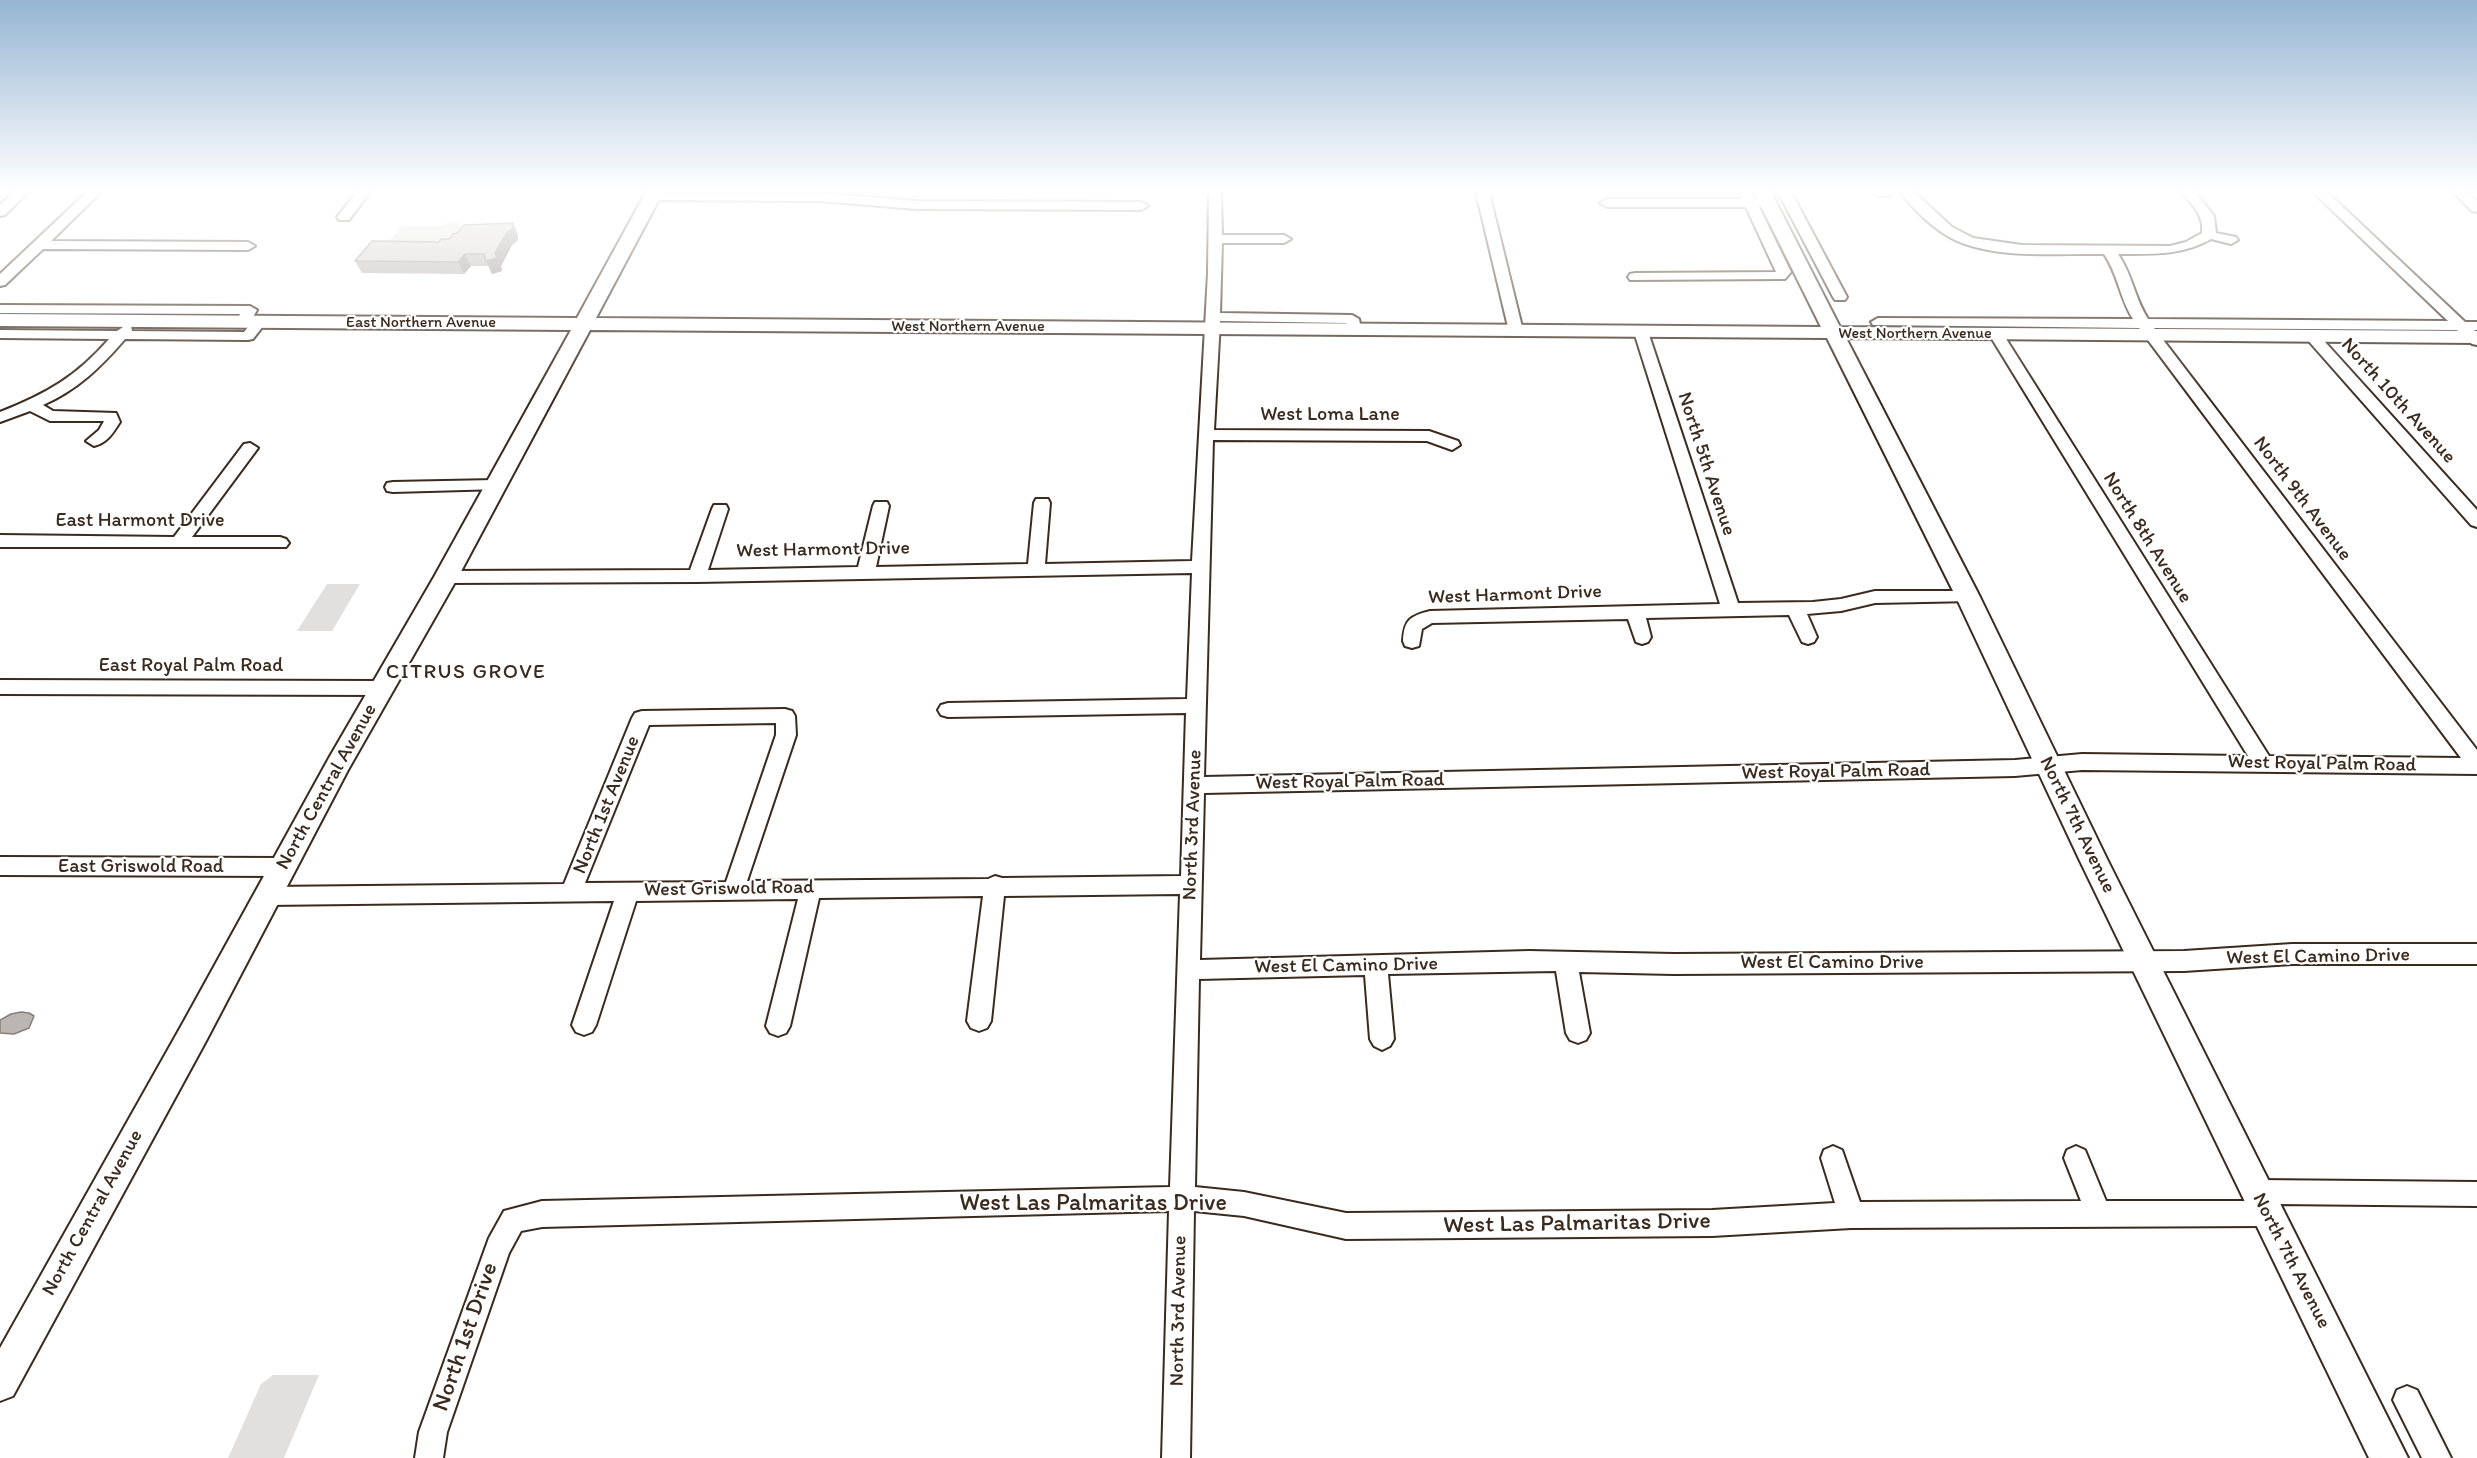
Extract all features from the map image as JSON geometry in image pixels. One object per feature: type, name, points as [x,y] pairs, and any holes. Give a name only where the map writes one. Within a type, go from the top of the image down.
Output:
[{"type":"main road","name":"North Central Avenue","points":[[0,1383],[382,688],[446,577],[617,260]]},
{"type":"main road","name":"North 7th Avenue","points":[[1792,260],[1834,333],[1968,597],[2143,961],[2389,1458]]},
{"type":"main road","name":"East Northern Avenue","points":[[0,320],[135,321],[251,318],[582,324]]},
{"type":"main road","name":"West Northern Avenue","points":[[582,324],[1213,323],[1354,329],[1516,331],[1996,334],[2147,329],[2311,335],[2473,336]]},
{"type":"street","points":[[0,282],[24,260]]},
{"type":"street","name":"North 3rd Avenue","points":[[1176,1458],[1187,970],[1206,435],[1215,260]]},
{"type":"street","points":[[1499,260],[1516,331]]},
{"type":"street","points":[[1635,277],[1780,276],[1784,272],[1779,260]]},
{"type":"street","points":[[1820,260],[1840,297]]},
{"type":"street","name":"North 9th Avenue","points":[[2115,260],[2127,286],[2129,301],[2147,329],[2477,766]]},
{"type":"street","points":[[2392,260],[2473,336]]},
{"type":"street","name":"East Northern Avenue","points":[[0,309],[251,318]]},
{"type":"street","points":[[0,334],[248,336],[251,318]]},
{"type":"street","points":[[0,417],[56,393],[85,373],[135,321]]},
{"type":"street","name":"West Northern Avenue","points":[[1878,322],[2473,336]]},
{"type":"street","name":"North 5th Avenue","points":[[1641,332],[1731,610]]},
{"type":"street","name":"North 8th Avenue","points":[[1996,334],[2263,764]]},
{"type":"street","name":"North 10th Avenue","points":[[2311,335],[2477,522]]},
{"type":"street","points":[[32,405],[51,416],[110,416],[112,422],[94,441]]},
{"type":"street","name":"West Loma Lane","points":[[1206,435],[1429,436],[1452,445]]},
{"type":"street","points":[[179,542],[250,448]]},
{"type":"street","points":[[393,487],[495,485]]},
{"type":"street","points":[[1036,569],[1042,503]]},
{"type":"street","points":[[866,571],[881,506]]},
{"type":"street","points":[[697,576],[720,509]]},
{"type":"street","name":"East Harmont Drive","points":[[0,541],[280,543]]},
{"type":"street","name":"West Harmont Drive","points":[[446,577],[697,576],[866,571],[1201,567]]},
{"type":"street","name":"West Harmont Drive","points":[[1412,641],[1413,627],[1430,617],[1796,609],[1841,605],[1875,597],[1968,597]]},
{"type":"street","points":[[1796,609],[1808,637]]},
{"type":"street","points":[[1635,612],[1642,637]]},
{"type":"street","name":"East Royal Palm Road","points":[[0,687],[382,688]]},
{"type":"street","points":[[948,710],[1197,706]]},
{"type":"street","name":"North 1st Avenue","points":[[571,892],[642,718],[785,716],[786,735],[734,889]]},
{"type":"street","name":"West Royal Palm Road","points":[[1195,785],[2003,769],[2082,762],[2477,766]]},
{"type":"street","name":"East Griswold Road","points":[[0,866],[283,867]]},
{"type":"street","points":[[979,1021],[995,885]]},
{"type":"street","name":"West Griswold Road","points":[[267,896],[995,885],[1191,885]]},
{"type":"street","points":[[778,1026],[811,888]]},
{"type":"street","points":[[584,1026],[628,891]]},
{"type":"street","name":"West El Camino Drive","points":[[1187,970],[1566,961],[1708,964],[2184,961],[2292,954],[2477,954]]},
{"type":"street","points":[[1566,961],[1578,1033]]},
{"type":"street","name":"West El Camino Drive","points":[[1376,966],[1382,1039]]},
{"type":"street","points":[[1833,1158],[1851,1215]]},
{"type":"street","points":[[2076,1158],[2098,1213]]},
{"type":"street","name":"West Las Palmaritas Drive","points":[[513,1220],[542,1214],[1206,1199],[1244,1204],[1346,1226],[1712,1223],[1851,1215],[2098,1213],[2262,1202],[2477,1194]]},
{"type":"street","name":"North 1st Drive","points":[[429,1458],[433,1432],[498,1247],[513,1220]]},
{"type":"street","points":[[2407,1400],[2437,1458]]},
{"type":"shaded area","points":[[327,584],[360,584],[332,631],[297,631]]},
{"type":"shaded area","points":[[21,1012],[34,1016],[29,1028],[14,1034],[0,1033],[0,1020]]},
{"type":"shaded area","points":[[273,1375],[319,1375],[284,1458],[228,1458],[261,1384]]},
{"type":"building","points":[[356,260],[460,260],[458,262]]},
{"type":"district","name":"CITRUS GROVE","points":[[466,673]]}]
